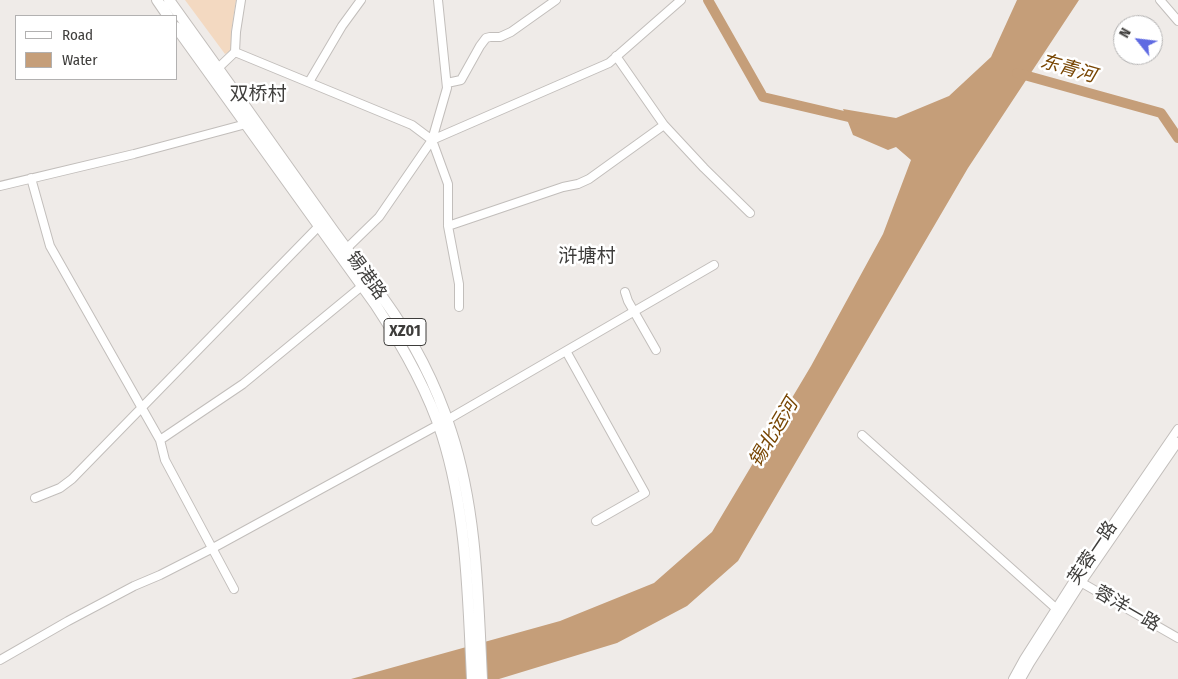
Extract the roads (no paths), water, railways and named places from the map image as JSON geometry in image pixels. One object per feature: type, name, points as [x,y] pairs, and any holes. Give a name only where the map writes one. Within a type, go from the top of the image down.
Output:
[{"type":"main road","points":[[157,0],[167,15]]},
{"type":"main road","name":"锡港路","points":[[169,0],[246,124],[319,226],[383,298],[410,340],[432,383],[443,422]]},
{"type":"main road","name":"锡港路","points":[[178,29],[214,72],[343,252],[362,286],[390,326],[443,422],[460,462],[474,542],[475,642],[472,679]]},
{"type":"main road","name":"锡港路","points":[[475,642],[482,679]]},
{"type":"street","points":[[214,72],[235,52],[241,0]]},
{"type":"street","points":[[309,82],[342,26],[361,0]]},
{"type":"street","points":[[343,252],[379,217],[432,140],[447,88],[438,0]]},
{"type":"street","points":[[446,83],[462,80],[486,38],[500,37],[511,32],[556,0]]},
{"type":"street","points":[[1160,0],[1178,21]]},
{"type":"street","points":[[432,140],[609,63],[679,2]]},
{"type":"street","points":[[235,52],[412,125],[432,140],[448,184],[448,226],[459,284],[459,307]]},
{"type":"street","points":[[616,56],[664,125],[750,213]]},
{"type":"street","points":[[0,186],[134,154],[246,124]]},
{"type":"street","points":[[448,226],[589,179],[664,125]]},
{"type":"street","points":[[31,178],[50,246],[160,440],[165,460],[234,589]]},
{"type":"street","points":[[36,498],[60,488],[72,479],[319,226]]},
{"type":"street","points":[[0,660],[134,586],[213,548],[443,422],[714,265]]},
{"type":"street","points":[[160,440],[243,384],[362,286]]},
{"type":"street","points":[[625,292],[628,301],[656,350]]},
{"type":"street","points":[[566,351],[645,493],[596,521]]},
{"type":"street","name":"芙蓉一路","points":[[1021,679],[1059,611],[1178,430]]},
{"type":"street","points":[[862,435],[1059,611]]},
{"type":"street","name":"芙蓉一路","points":[[1078,581],[1178,442]]},
{"type":"street","name":"蓉洋一路","points":[[1078,581],[1178,638]]},
{"type":"street","name":"芙蓉一路","points":[[1013,679],[1024,659],[1059,611]]},
{"type":"water","name":"锡北运河","points":[[1017,0],[1079,0],[968,168],[738,561],[687,606],[617,643],[499,679],[351,679],[560,621],[654,583],[712,532],[811,366],[883,234],[911,160],[896,147],[888,150],[853,135],[843,109],[896,118],[949,96],[991,57]]},
{"type":"waterway","points":[[708,0],[763,97],[857,119]]},
{"type":"waterway","name":"东青河","points":[[1017,73],[1161,113],[1178,138]]},
{"type":"district","name":"双桥村","points":[[258,95]]},
{"type":"district","name":"浒塘村","points":[[587,257]]}]
